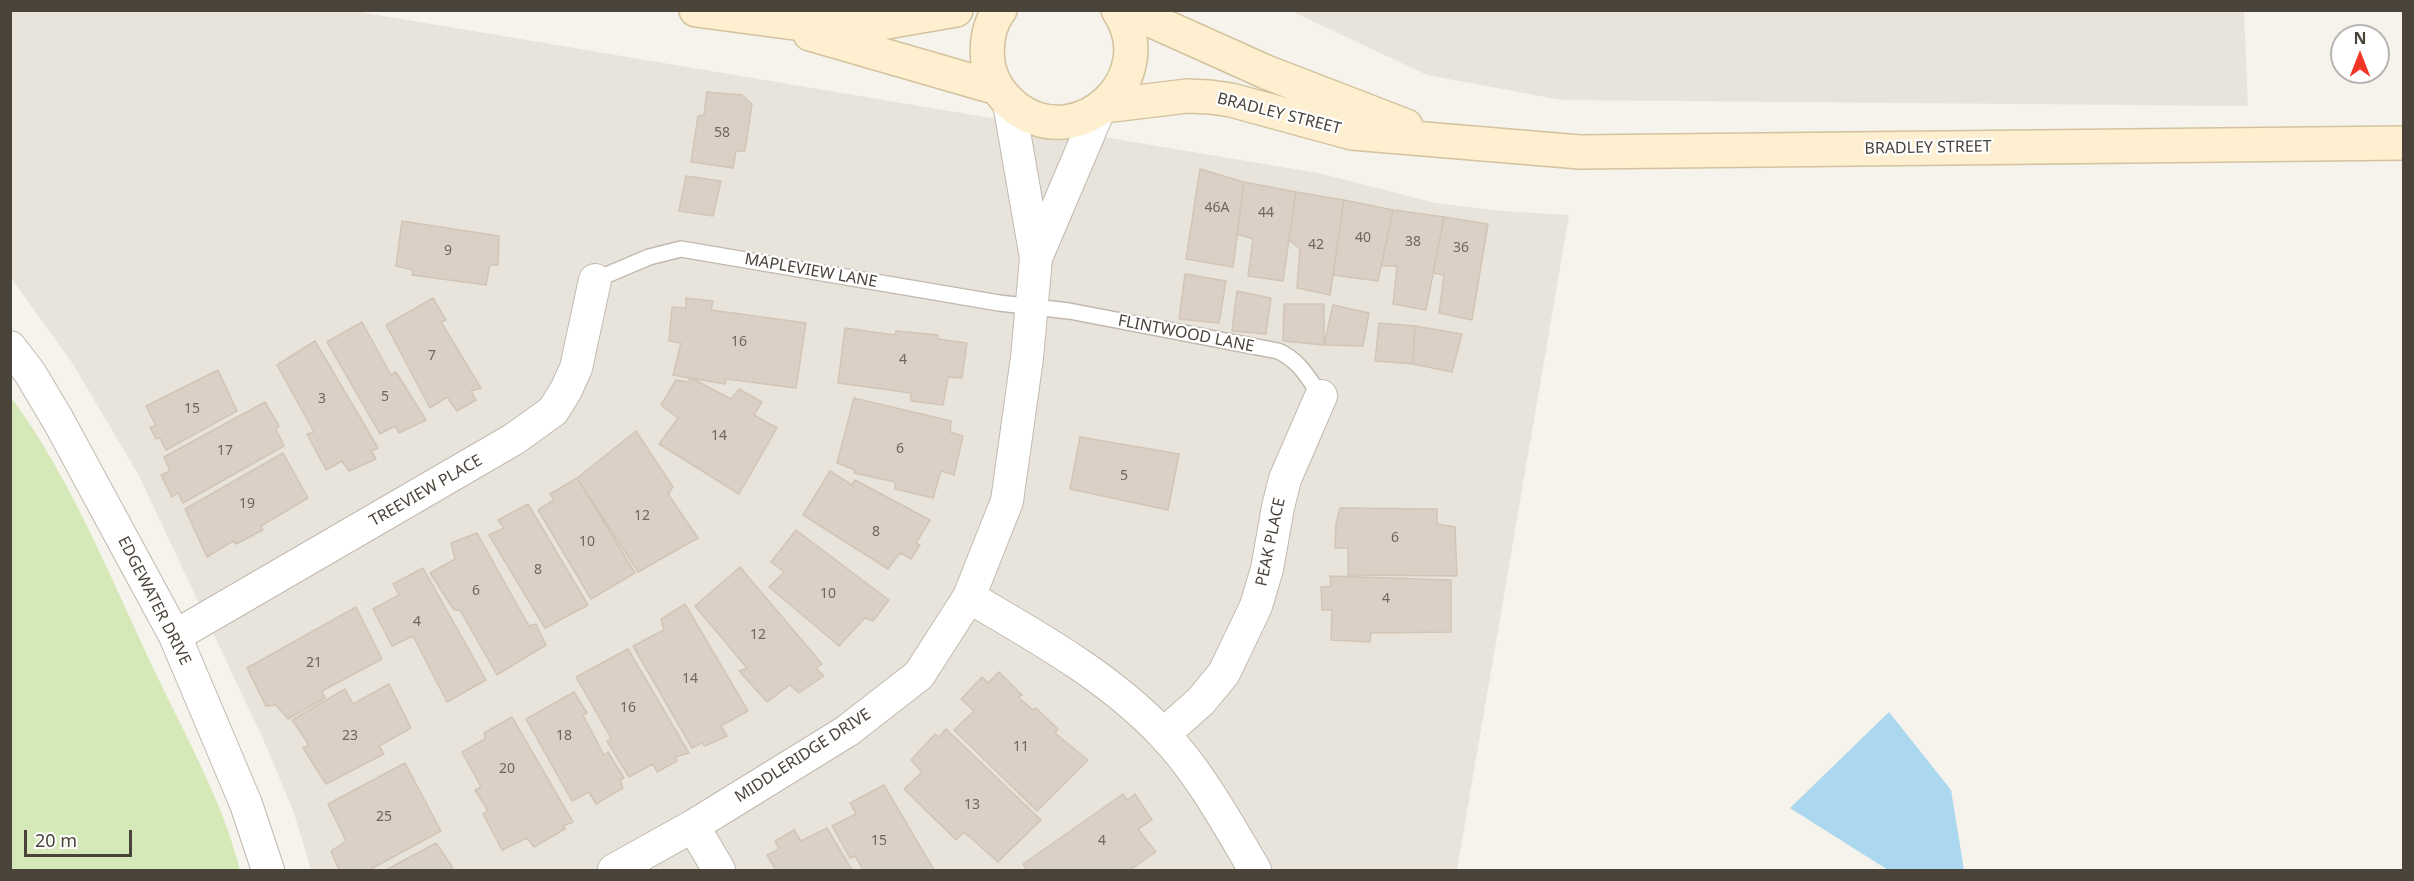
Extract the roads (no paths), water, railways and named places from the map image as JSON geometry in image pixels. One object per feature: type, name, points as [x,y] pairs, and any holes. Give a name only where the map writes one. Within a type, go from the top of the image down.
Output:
[{"type":"main road","points":[[696,10],[794,23],[881,22],[956,10]]},
{"type":"main road","points":[[1000,10],[989,32],[987,51],[990,70],[1003,95]]},
{"type":"main road","points":[[1101,108],[1116,95],[1129,65],[1131,48],[1128,32],[1118,10]]},
{"type":"main road","name":"BRADLEY STREET","points":[[1128,10],[1332,99],[1388,121],[1453,142]]},
{"type":"main road","points":[[750,18],[1003,95]]},
{"type":"main road","name":"BRADLEY STREET","points":[[1003,95],[1029,116],[1052,122],[1084,118],[1101,108],[1187,96],[1210,97],[1231,100],[1352,133],[1580,152],[2403,143]]},
{"type":"street","name":"MIDDLERIDGE DRIVE","points":[[614,870],[693,826],[848,731],[919,675],[969,597],[1007,501],[1027,358],[1036,258],[1003,95]]},
{"type":"street","name":"MIDDLERIDGE DRIVE","points":[[1036,258],[1101,108]]},
{"type":"street","name":"TREEVIEW PLACE","points":[[175,636],[514,440],[553,411],[576,368],[595,280]]},
{"type":"street","name":"EDGEWATER DRIVE","points":[[10,347],[30,373],[58,420],[175,636],[246,804],[268,870]]},
{"type":"street","name":"PEAK PLACE","points":[[1164,734],[1214,686],[1224,673],[1249,622],[1267,569],[1278,507],[1286,479],[1321,396]]},
{"type":"street","points":[[969,597],[1103,680],[1164,734],[1204,787],[1255,870]]},
{"type":"street","points":[[693,826],[719,870]]},
{"type":"lane","name":"MAPLEVIEW LANE","points":[[595,280],[649,257],[681,249],[1031,307]]},
{"type":"lane","name":"FLINTWOOD LANE","points":[[1031,307],[1069,311],[1278,351],[1289,356],[1300,366],[1321,396]]},
{"type":"water","points":[[1889,712],[1951,790],[1964,870],[1888,870],[1790,808]]}]
